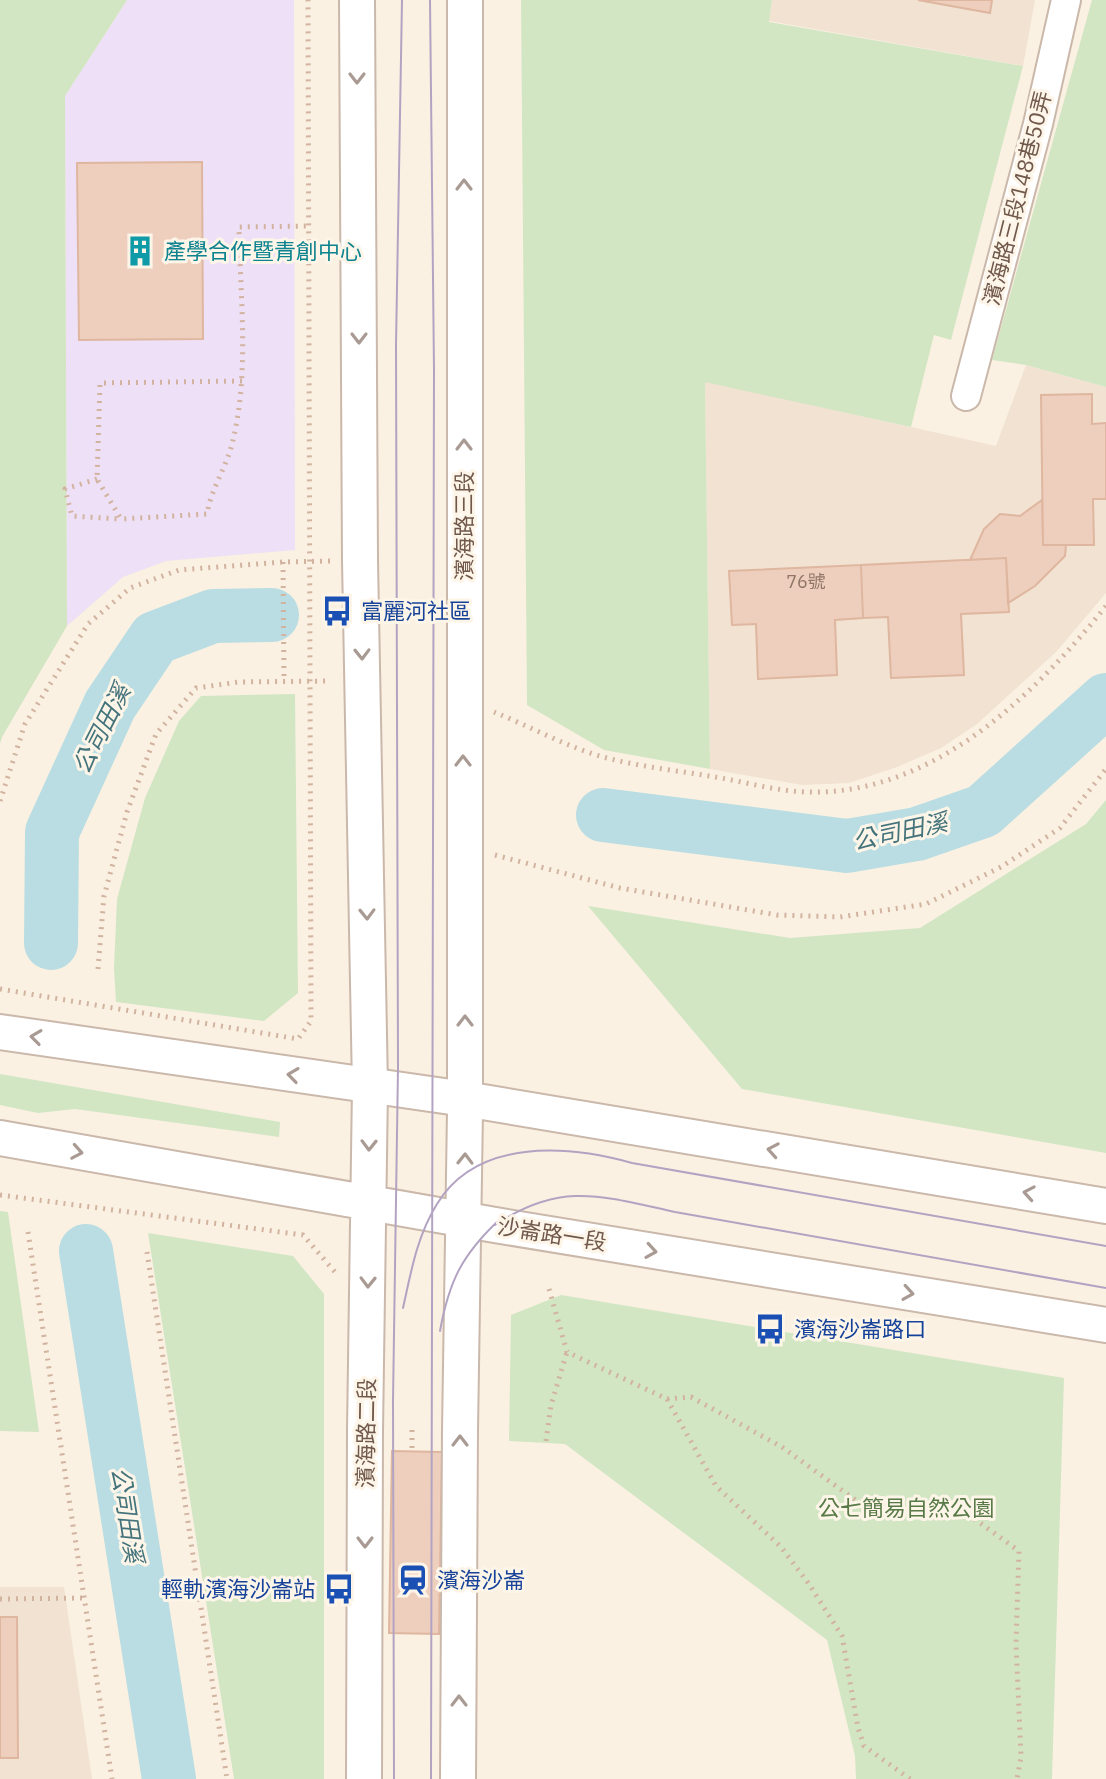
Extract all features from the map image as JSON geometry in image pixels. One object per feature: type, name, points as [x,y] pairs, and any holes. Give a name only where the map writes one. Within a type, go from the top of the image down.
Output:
[{"type":"street","points":[[357,0],[360,561],[370,1087]]},
{"type":"street","name":"濱海路三段","points":[[464,1218],[465,0]]},
{"type":"street","name":"濱海路三段148巷50弄","points":[[966,396],[1038,124],[1066,0]]},
{"type":"street","points":[[0,1032],[465,1099],[1106,1206]]},
{"type":"street","name":"濱海路二段","points":[[364,1779],[370,1087]]},
{"type":"street","name":"沙崙路一段","points":[[0,1138],[369,1204],[1106,1325]]},
{"type":"street","points":[[458,1779],[464,1218]]},
{"type":"path","points":[[0,989],[298,1039],[311,1021],[308,0]]},
{"type":"path","points":[[97,479],[65,489],[72,516],[121,519],[207,514],[210,498],[232,445],[242,381],[239,227],[309,226]]},
{"type":"path","points":[[121,519],[97,479],[100,383],[242,381]]},
{"type":"path","points":[[0,801],[25,724],[88,624],[130,588],[179,570],[283,562],[360,561]]},
{"type":"path","points":[[283,562],[284,680]]},
{"type":"path","points":[[463,700],[606,758],[804,792],[852,790],[911,773],[972,738],[1022,697],[1083,635],[1106,606]]},
{"type":"path","points":[[98,969],[104,896],[127,812],[156,734],[196,688],[284,680],[362,682]]},
{"type":"path","points":[[463,847],[620,888],[777,915],[840,917],[926,904],[1001,867],[1060,828],[1106,769]]},
{"type":"path","points":[[0,1195],[303,1235],[337,1275]]},
{"type":"path","points":[[28,1232],[112,1779]]},
{"type":"path","points":[[147,1252],[227,1779]]},
{"type":"path","points":[[546,1441],[551,1405],[567,1352],[549,1289]]},
{"type":"path","points":[[567,1352],[667,1399],[691,1397],[782,1447],[861,1504],[951,1502],[1019,1551],[1016,1643],[1021,1757],[1017,1779]]},
{"type":"path","points":[[667,1399],[716,1486],[781,1547],[842,1636],[864,1746],[910,1779]]},
{"type":"path","points":[[412,1430],[412,1452]]},
{"type":"path","points":[[0,1599],[84,1598]]},
{"type":"shaded area","points":[[127,0],[294,0],[295,550],[166,561],[123,577],[67,626],[65,96]]},
{"type":"shaded area","points":[[772,0],[1035,0],[1023,66],[769,21]]},
{"type":"shaded area","points":[[1026,365],[1106,387],[1106,593],[1057,651],[977,724],[941,748],[849,783],[802,785],[710,769],[705,381],[996,446]]},
{"type":"shaded area","points":[[0,1587],[64,1587],[92,1779],[0,1779]]},
{"type":"green space","points":[[0,0],[127,0],[65,96],[67,626],[0,744]]},
{"type":"green space","points":[[521,0],[772,0],[769,22],[1023,66],[951,340],[934,335],[911,427],[705,382],[710,769],[604,750],[527,705]]},
{"type":"green space","points":[[1092,0],[1106,0],[1106,387],[1026,365],[992,360]]},
{"type":"green space","points":[[295,694],[298,993],[264,1021],[116,1002],[117,899],[145,798],[179,721],[201,696]]},
{"type":"green space","points":[[1106,800],[1106,1153],[742,1089],[588,906],[790,938],[920,928],[1086,824]]},
{"type":"green space","points":[[0,1074],[280,1122],[279,1137],[75,1109],[38,1113],[0,1105]]},
{"type":"green space","points":[[0,1211],[8,1212],[39,1432],[0,1431]]},
{"type":"green space","points":[[148,1233],[293,1256],[324,1294],[324,1779],[234,1779]]},
{"type":"green space","name":"公七簡易自然公園","points":[[561,1295],[1064,1378],[1052,1779],[856,1779],[855,1756],[827,1640],[565,1444],[509,1441],[511,1315]]},
{"type":"building","points":[[918,0],[992,0],[990,13]]},
{"type":"building","name":"產學合作暨青創中心","points":[[202,162],[203,339],[79,340],[77,163]]},
{"type":"building","points":[[1092,394],[1092,424],[1106,423],[1106,499],[1093,499],[1094,545],[1043,545],[1041,395]]},
{"type":"building","points":[[1042,500],[1043,545],[1066,545],[1065,556],[1035,586],[1008,603],[1006,558],[970,560],[984,529],[1000,514],[1020,516]]},
{"type":"building","points":[[1006,558],[1009,612],[961,614],[964,675],[891,678],[888,617],[863,618],[861,565]]},
{"type":"building","points":[[861,565],[863,618],[835,620],[837,675],[758,679],[756,624],[732,625],[729,571]]},
{"type":"building","points":[[392,1451],[442,1452],[439,1634],[389,1633]]},
{"type":"building","points":[[0,1617],[17,1617],[18,1758],[0,1758]]},
{"type":"waterway","name":"公司田溪","points":[[51,943],[52,832],[110,705],[155,638],[213,616],[272,615]]},
{"type":"waterway","name":"公司田溪","points":[[603,815],[847,846],[917,834],[983,811],[1106,700]]},
{"type":"waterway","name":"公司田溪","points":[[86,1251],[169,1779]]},
{"type":"tram line","points":[[394,1779],[393,1401],[398,1067],[396,345],[402,0]]},
{"type":"tram line","points":[[430,0],[434,370],[431,1779]]},
{"type":"tram line","points":[[403,1308],[420,1241],[437,1204],[454,1183],[475,1167],[499,1157],[525,1152],[552,1151],[607,1157],[1106,1246]]},
{"type":"tram line","points":[[440,1331],[453,1283],[475,1245],[499,1220],[495,1225],[519,1211],[562,1197],[603,1197],[1106,1288]]},
{"type":"place","name":"產學合作暨青創中心","points":[[140,251]]},
{"type":"place","name":"富麗河社區","points":[[337,611]]},
{"type":"place","name":"濱海沙崙路口","points":[[770,1329]]},
{"type":"place","name":"濱海沙崙","points":[[413,1580]]},
{"type":"place","name":"輕軌濱海沙崙站","points":[[339,1589]]}]
